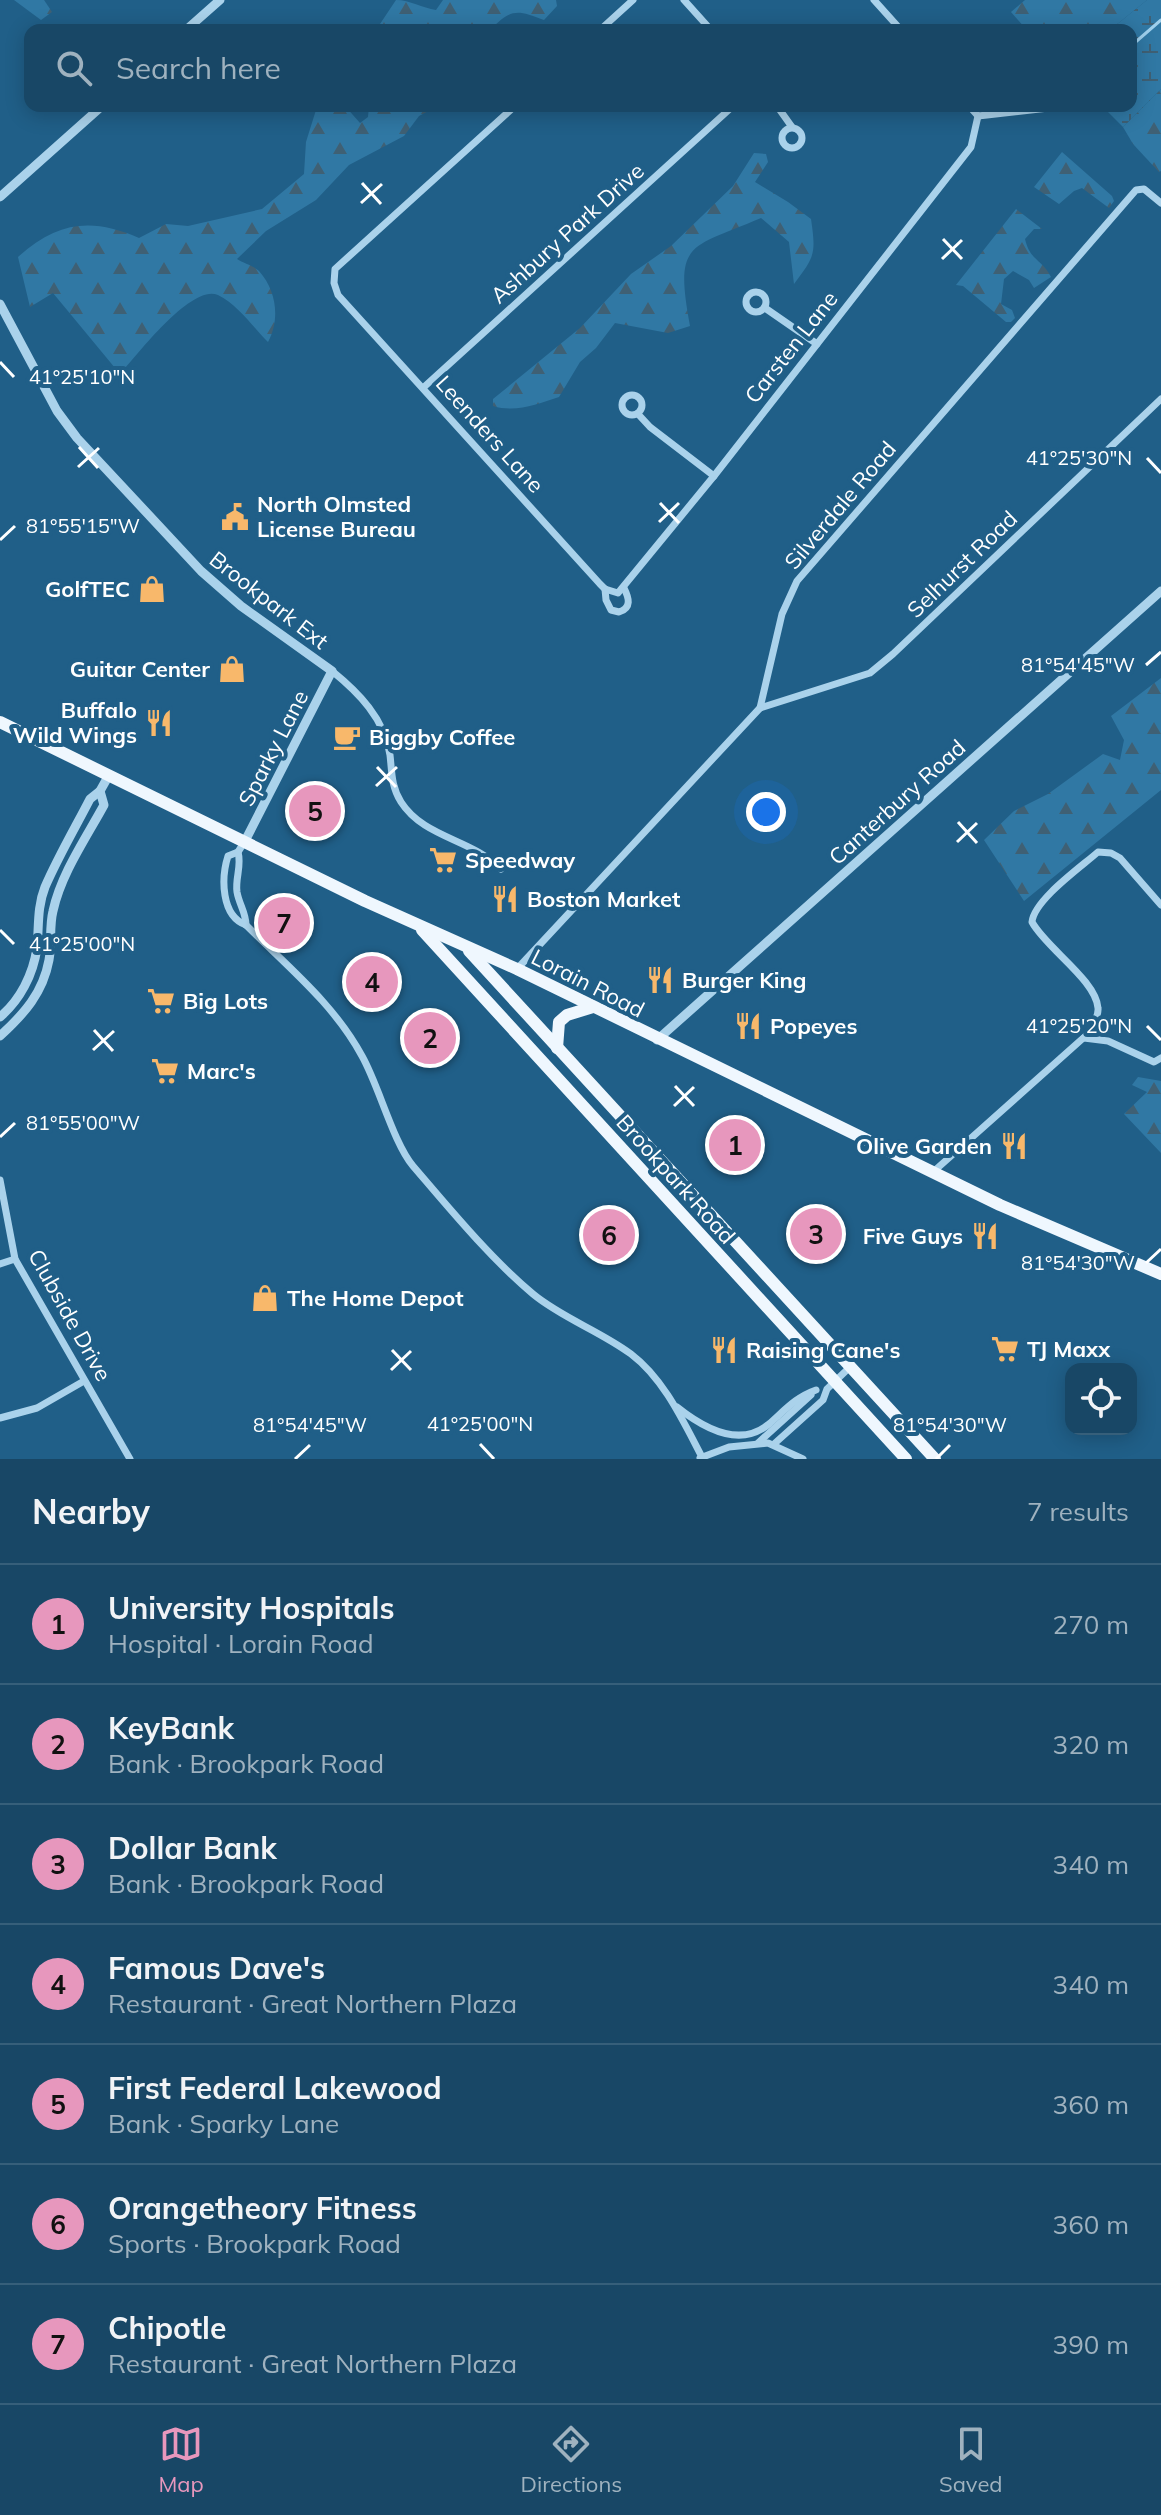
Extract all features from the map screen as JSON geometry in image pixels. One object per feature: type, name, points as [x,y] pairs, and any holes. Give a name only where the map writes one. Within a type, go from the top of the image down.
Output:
[{"type":"main road","name":"Lorain Road","points":[[0,722],[109,775],[242,846],[517,969],[1000,1205],[1161,1274]]},
{"type":"main road","name":"Brookpark Road","points":[[417,925],[831,1385],[906,1459]]},
{"type":"main road","name":"Brookpark Road","points":[[464,946],[935,1459]]},
{"type":"main road","points":[[557,1048],[559,1022],[567,1015],[593,1007]]},
{"type":"street","points":[[193,24],[220,0]]},
{"type":"street","points":[[607,24],[633,0]]},
{"type":"street","points":[[684,0],[706,24]]},
{"type":"street","points":[[874,0],[896,24]]},
{"type":"street","points":[[0,197],[95,112]]},
{"type":"street","name":"Leenders Lane","points":[[508,112],[335,269],[334,283],[338,295],[605,589]]},
{"type":"street","name":"Ashbury Park Drive","points":[[424,387],[726,112]]},
{"type":"street","points":[[781,112],[792,127]]},
{"type":"street","points":[[974,112],[978,116],[1013,112]]},
{"type":"street","name":"Carsten Lane","points":[[621,590],[971,147],[978,116]]},
{"type":"street","name":"Silverdale Road","points":[[517,969],[760,708],[782,614],[797,581],[1136,190],[1144,189],[1161,203]]},
{"type":"street","name":"Brookpark Ext","points":[[0,304],[57,411],[90,453],[179,551],[218,587],[332,671],[359,695],[376,717],[389,752],[390,773],[401,802],[419,821],[487,855],[501,869]]},
{"type":"street","points":[[765,308],[817,344]]},
{"type":"street","name":"Selhurst Road","points":[[760,708],[870,673],[1161,399]]},
{"type":"street","points":[[638,414],[650,427],[714,476]]},
{"type":"street","points":[[605,589],[621,590],[629,600],[628,605],[619,612],[611,610],[607,605],[605,589]]},
{"type":"street","name":"Canterbury Road","points":[[657,1040],[1161,591]]},
{"type":"street","name":"Sparky Lane","points":[[242,846],[332,671]]},
{"type":"street","points":[[0,1017],[18,997],[35,960],[45,887],[90,799],[100,791],[109,775]]},
{"type":"street","points":[[0,1036],[29,1007],[43,982],[49,959],[52,912],[58,893],[104,805],[100,791]]},
{"type":"street","points":[[242,846],[228,856],[224,886],[231,911],[239,922],[246,925],[303,980],[346,1029],[365,1061],[413,1166],[521,1284],[551,1307],[631,1354],[651,1372],[672,1402],[701,1458],[723,1449],[758,1443],[774,1444],[803,1459]]},
{"type":"street","points":[[242,846],[237,891],[246,925]]},
{"type":"street","points":[[933,1173],[1084,1038],[1097,1016],[1094,996],[1080,976],[1036,929],[1032,922],[1033,913],[1098,852],[1111,853],[1120,858],[1161,905]]},
{"type":"street","points":[[1084,1038],[1108,1041],[1154,1062],[1161,1058]]},
{"type":"street","name":"Clubside Drive","points":[[0,1180],[15,1259],[130,1459]]},
{"type":"street","points":[[0,1264],[15,1259]]},
{"type":"street","points":[[774,1444],[823,1400],[831,1385],[850,1367]]},
{"type":"street","points":[[0,1418],[37,1408],[84,1381]]},
{"type":"street","points":[[672,1402],[702,1426],[728,1434],[748,1434],[762,1429],[799,1396],[831,1385]]},
{"type":"street","points":[[758,1443],[816,1390]]},
{"type":"green space","points":[[14,0],[44,0],[52,12],[41,20]]},
{"type":"green space","points":[[396,0],[436,10],[443,0],[556,0],[557,6],[544,20],[514,13],[496,24],[380,24]]},
{"type":"green space","points":[[1025,0],[1147,0],[1117,24],[1022,24],[1011,12]]},
{"type":"green space","points":[[1147,0],[1161,0],[1161,89],[1123,127],[1108,112],[1137,112],[1137,24],[1117,24]]},
{"type":"green space","points":[[1161,89],[1159,172],[1133,144],[1123,127]]},
{"type":"green space","points":[[315,112],[350,112],[360,123],[368,117],[368,112],[427,112],[419,116],[404,136],[349,165],[316,200],[266,231],[237,259],[259,271],[270,287],[275,315],[268,342],[232,304],[218,295],[207,294],[180,310],[120,374],[53,293],[30,307],[18,257],[47,236],[75,226],[90,226],[122,231],[139,238],[166,224],[188,226],[262,209],[304,174],[306,142]]},
{"type":"green space","points":[[1062,152],[1112,196],[1114,201],[1109,208],[1082,188],[1059,204],[1034,187]]},
{"type":"green space","points":[[754,153],[766,154],[768,162],[755,182],[811,219],[812,254],[794,284],[789,242],[761,218],[717,236],[692,251],[686,262],[684,277],[690,326],[668,333],[615,323],[596,348],[580,362],[559,397],[518,408],[493,406],[493,399],[580,328],[631,274],[671,246],[733,186]]},
{"type":"green space","points":[[1016,209],[1042,229],[1034,229],[1025,239],[1030,252],[1051,277],[1034,288],[1029,280],[1013,271],[1004,279],[1001,304],[1012,310],[1015,318],[1006,322],[963,286],[956,285]]},
{"type":"green space","points":[[1161,678],[1161,790],[1024,901],[984,840],[1014,811],[1048,794],[1103,754],[1120,760],[1124,740],[1111,716]]},
{"type":"green space","points":[[1138,1077],[1161,1081],[1161,1153],[1124,1114],[1147,1092],[1132,1085]]},
{"type":"waterway","points":[[1137,41],[1161,20]]},
{"type":"place","name":"North Olmsted License Bureau","points":[[235,517]]},
{"type":"place","name":"GolfTEC","points":[[152,589]]},
{"type":"place","name":"Guitar Center","points":[[232,669]]},
{"type":"place","name":"Buffalo Wild Wings","points":[[159,723]]},
{"type":"place","name":"Biggby Coffee","points":[[347,737]]},
{"type":"place","name":"First Federal Lakewood","points":[[315,811]]},
{"type":"place","name":"Speedway","points":[[443,860]]},
{"type":"place","name":"Boston Market","points":[[505,899]]},
{"type":"place","name":"Chipotle","points":[[284,923]]},
{"type":"place","name":"Burger King","points":[[660,980]]},
{"type":"place","name":"Famous Dave's","points":[[372,982]]},
{"type":"place","name":"Big Lots","points":[[161,1001]]},
{"type":"place","name":"Popeyes","points":[[748,1026]]},
{"type":"place","name":"KeyBank","points":[[430,1038]]},
{"type":"place","name":"Marc's","points":[[165,1071]]},
{"type":"place","name":"University Hospitals","points":[[735,1145]]},
{"type":"place","name":"Olive Garden","points":[[1014,1146]]},
{"type":"place","name":"Dollar Bank","points":[[816,1234]]},
{"type":"place","name":"Orangetheory Fitness","points":[[609,1235]]},
{"type":"place","name":"Five Guys","points":[[985,1236]]},
{"type":"place","name":"The Home Depot","points":[[265,1298]]},
{"type":"place","name":"TJ Maxx","points":[[1005,1349]]},
{"type":"place","name":"Raising Cane's","points":[[724,1350]]}]
